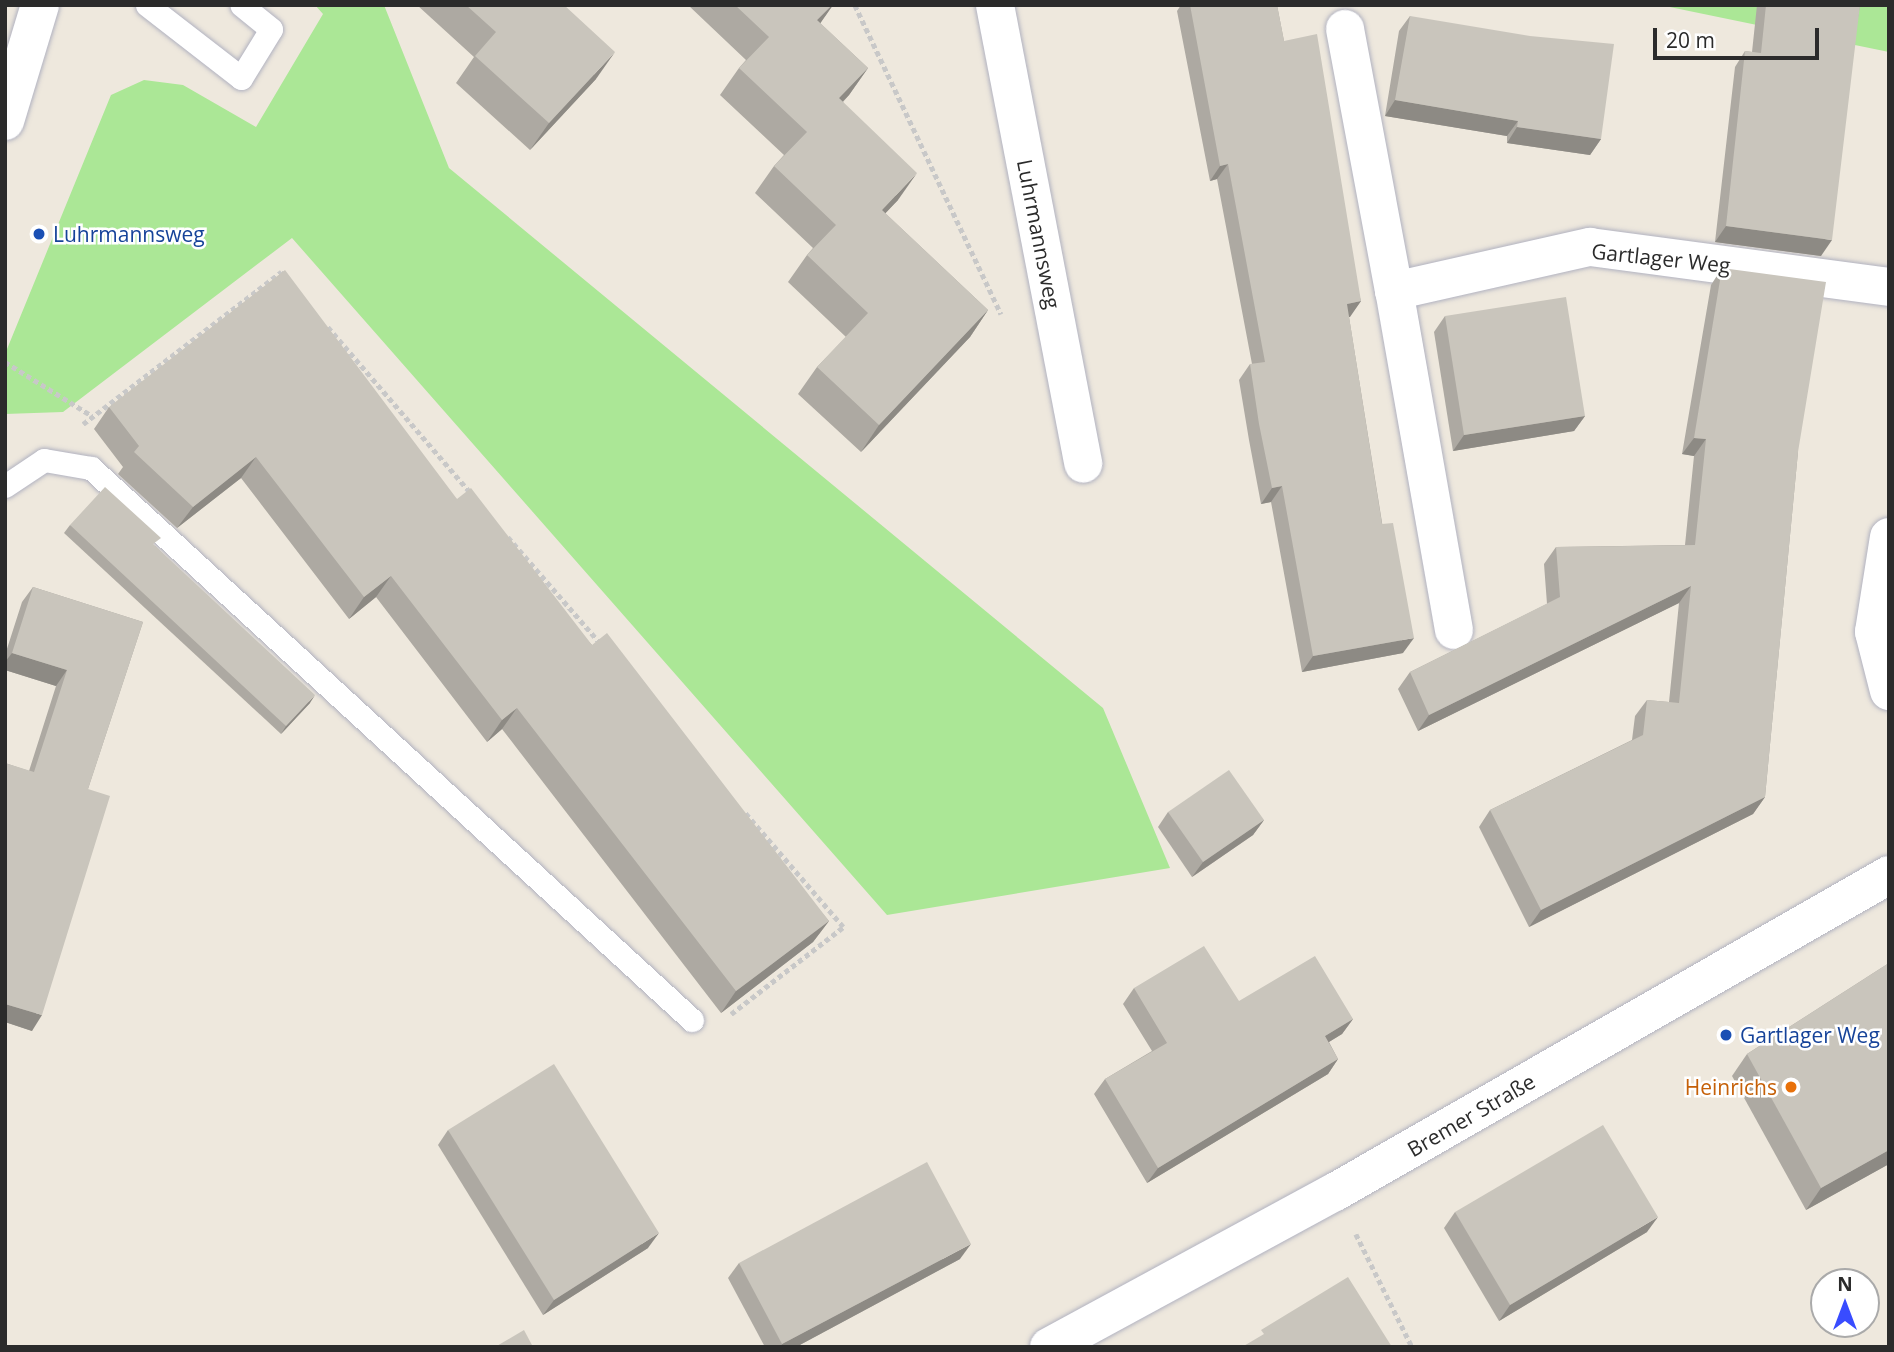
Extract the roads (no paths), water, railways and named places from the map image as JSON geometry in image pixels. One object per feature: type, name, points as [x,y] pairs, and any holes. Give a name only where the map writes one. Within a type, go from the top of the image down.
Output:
[{"type":"street","points":[[5,121],[40,5]]},
{"type":"street","name":"Luhrmannsweg","points":[[995,5],[1083,464]]},
{"type":"street","points":[[1345,29],[1454,630]]},
{"type":"street","name":"Gartlager Weg","points":[[1394,291],[1590,247],[1889,287]]},
{"type":"street","points":[[1889,537],[1874,632],[1889,691]]},
{"type":"street","name":"Bremer Straße","points":[[1049,1347],[1335,1192],[1889,875]]},
{"type":"lane","points":[[147,5],[241,78],[271,29],[241,5]]},
{"type":"lane","points":[[5,485],[44,460],[91,468],[692,1020]]},
{"type":"place","name":"Luhrmannsweg","points":[[39,234]]},
{"type":"place","name":"Gartlager Weg","points":[[1726,1035]]},
{"type":"place","name":"Heinrichs","points":[[1791,1087]]}]
